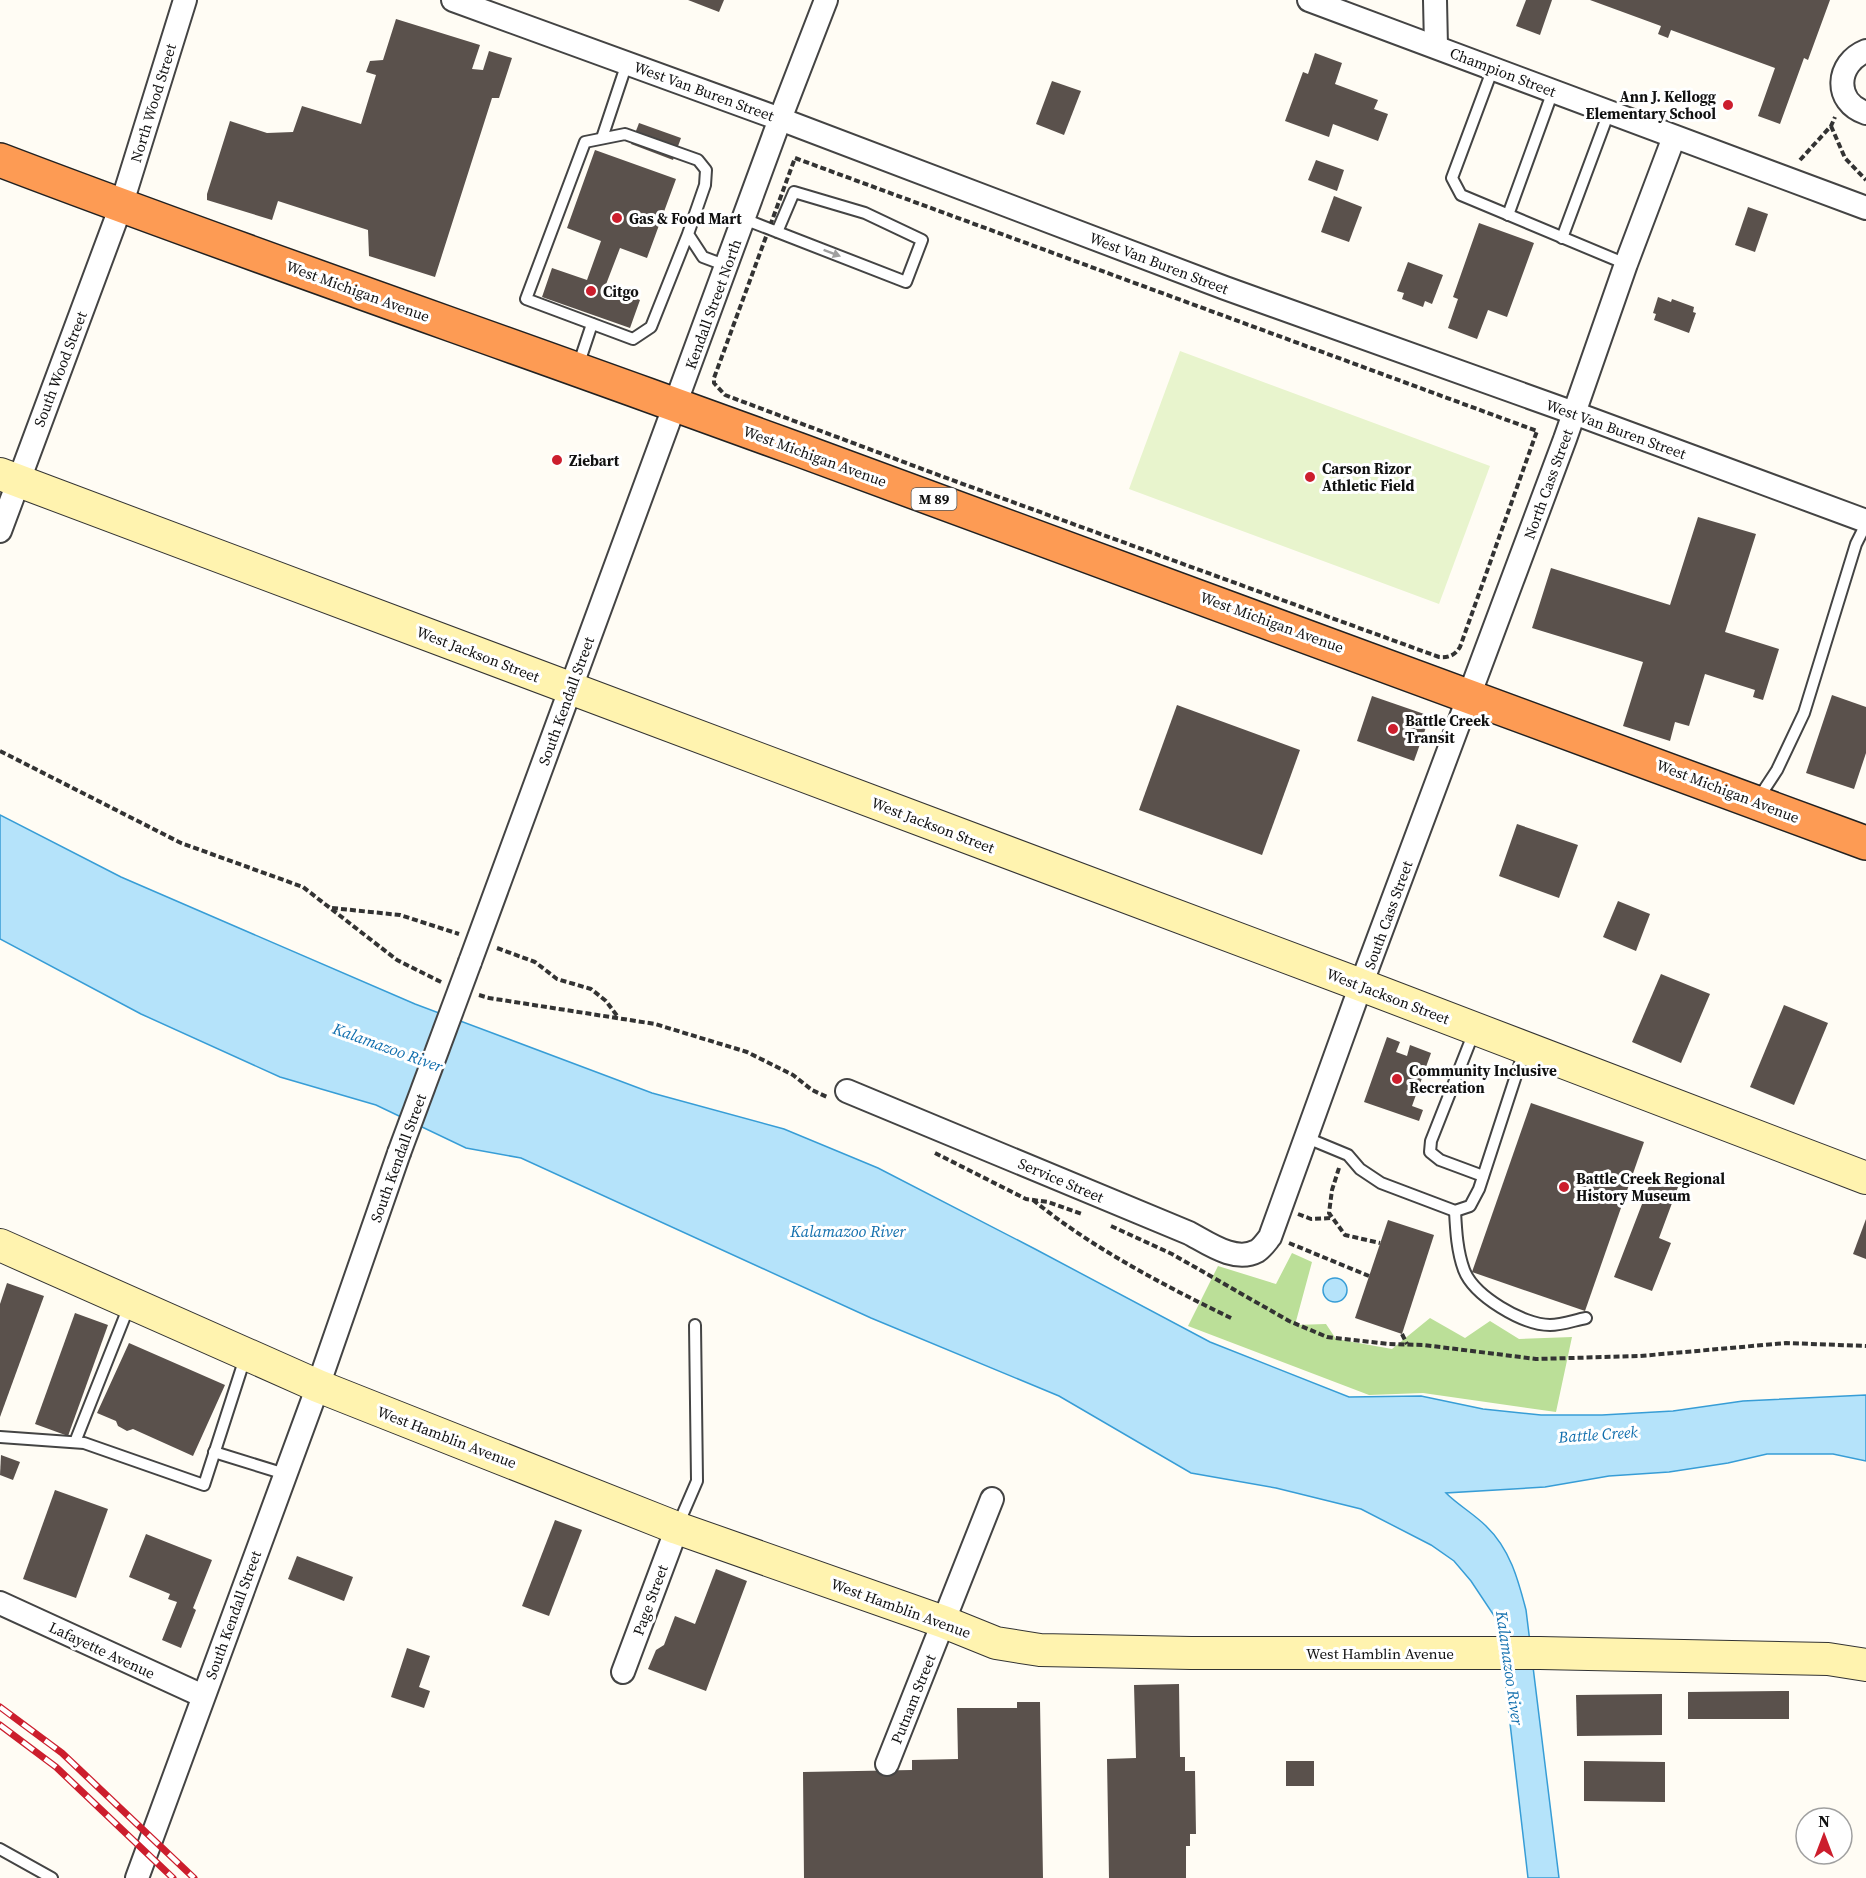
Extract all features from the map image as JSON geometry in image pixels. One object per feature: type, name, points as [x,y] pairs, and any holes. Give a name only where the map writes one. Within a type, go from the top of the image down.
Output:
[{"type":"highway","name":"West Michigan Avenue","points":[[0,160],[121,206],[1470,694],[1866,843]]},
{"type":"street","name":"North Wood Street","points":[[121,206],[185,0]]},
{"type":"street","name":"West Van Buren Street","points":[[453,0],[780,119],[1225,288],[1574,413],[1866,523]]},
{"type":"street","name":"Kendall Street North","points":[[676,405],[780,119],[826,0]]},
{"type":"street","name":"Champion Street","points":[[1309,0],[1866,208]]},
{"type":"street","points":[[1435,0],[1436,46]]},
{"type":"street","points":[[1866,51],[1855,56],[1848,64],[1843,74],[1842,85],[1851,104],[1866,113]]},
{"type":"street","name":"North Cass Street","points":[[1470,694],[1674,137]]},
{"type":"street","name":"South Wood Street","points":[[0,531],[9,477],[121,206]]},
{"type":"street","name":"South Kendall Street","points":[[137,1878],[318,1386],[399,1153],[676,405]]},
{"type":"street","name":"West Jackson Street","points":[[9,477],[1361,985],[1866,1178]]},
{"type":"street","name":"South Cass Street","points":[[1271,1237],[1361,985],[1470,694]]},
{"type":"street","name":"Service Street","points":[[847,1092],[1189,1233],[1224,1251],[1242,1256],[1258,1251],[1271,1237]]},
{"type":"street","name":"West Hamblin Avenue","points":[[0,1245],[318,1386],[677,1528],[944,1622],[996,1643],[1040,1650],[1191,1653],[1540,1653],[1828,1659],[1866,1665]]},
{"type":"street","name":"Putnam Street","points":[[887,1764],[992,1499]]},
{"type":"street","name":"Page Street","points":[[623,1672],[677,1528]]},
{"type":"street","name":"Lafayette Avenue","points":[[0,1603],[203,1696]]},
{"type":"lane","points":[[602,138],[627,63]]},
{"type":"lane","points":[[1493,68],[1452,178],[1461,195],[1626,264]]},
{"type":"lane","points":[[1508,215],[1553,91]]},
{"type":"lane","points":[[1562,238],[1609,112]]},
{"type":"lane","points":[[625,134],[698,160],[706,170],[705,185],[688,234],[651,327],[633,339],[526,298],[585,142],[602,138],[625,134]]},
{"type":"lane","points":[[744,219],[773,231],[906,282],[922,240],[866,213],[794,192],[773,231]]},
{"type":"lane","points":[[688,234],[704,257],[727,266]]},
{"type":"lane","points":[[576,370],[592,324]]},
{"type":"lane","points":[[1756,802],[1777,770],[1804,713],[1856,544],[1866,523]]},
{"type":"lane","points":[[1475,1029],[1431,1141],[1430,1152],[1440,1160],[1483,1176]]},
{"type":"lane","points":[[1306,1138],[1348,1155],[1360,1169],[1381,1183],[1455,1211],[1470,1206],[1479,1189],[1526,1048]]},
{"type":"lane","points":[[1455,1211],[1458,1246],[1464,1270],[1480,1291],[1519,1318],[1550,1325],[1586,1318]]},
{"type":"lane","points":[[75,1442],[130,1303]]},
{"type":"lane","points":[[677,1528],[697,1481],[695,1325]]},
{"type":"lane","points":[[0,1437],[84,1443],[204,1485],[246,1355]]},
{"type":"lane","points":[[214,1452],[285,1474]]},
{"type":"lane","points":[[0,1849],[52,1878]]},
{"type":"path","points":[[1800,160],[1831,126],[1839,108]]},
{"type":"path","points":[[1831,126],[1845,158],[1866,180]]},
{"type":"path","points":[[795,158],[1537,432],[1460,647],[1452,655],[1439,657],[725,395],[714,383],[714,378],[773,231],[795,158]]},
{"type":"path","points":[[1341,1162],[1332,1190],[1329,1213],[1345,1235],[1380,1243]]},
{"type":"path","points":[[1032,1200],[1049,1214],[1137,1269],[1187,1297],[1233,1318]]},
{"type":"path","points":[[1281,1207],[1311,1219],[1332,1218]]},
{"type":"path","points":[[1271,1237],[1369,1276]]},
{"type":"path","points":[[1402,1334],[1407,1344]]},
{"type":"green space","name":"Carson Rizor Athletic Field","points":[[1180,351],[1490,466],[1439,604],[1129,489]]},
{"type":"green space","points":[[1292,1253],[1312,1262],[1295,1325],[1326,1324],[1336,1339],[1392,1349],[1430,1318],[1465,1338],[1490,1321],[1519,1339],[1572,1337],[1556,1412],[1423,1393],[1369,1395],[1188,1326],[1218,1266],[1276,1284]]},
{"type":"water","name":"Kalamazoo River","points":[[0,815],[121,877],[415,1004],[652,1093],[784,1129],[878,1168],[1210,1342],[1349,1397],[1421,1396],[1483,1409],[1541,1415],[1602,1415],[1673,1411],[1743,1401],[1866,1395],[1866,1461],[1833,1454],[1767,1454],[1728,1463],[1669,1472],[1609,1476],[1545,1487],[1446,1493],[1481,1522],[1501,1544],[1516,1576],[1526,1610],[1559,1878],[1528,1878],[1500,1637],[1495,1617],[1471,1581],[1454,1561],[1431,1545],[1361,1509],[1276,1488],[1191,1473],[1059,1396],[871,1318],[521,1158],[466,1148],[376,1105],[280,1077],[141,1014],[0,939]]},
{"type":"water","points":[[1335,1278],[1340,1279],[1346,1285],[1346,1295],[1340,1301],[1335,1302],[1330,1301],[1324,1295],[1323,1290],[1324,1285],[1330,1279]]},
{"type":"building","points":[[688,0],[724,0],[719,12]]},
{"type":"building","points":[[1526,0],[1552,0],[1540,35],[1516,26]]},
{"type":"building","points":[[1590,0],[1830,0],[1808,60],[1804,58],[1780,124],[1758,116],[1775,68],[1671,30],[1668,38],[1658,34],[1661,26]]},
{"type":"building","points":[[396,19],[480,45],[472,69],[483,70],[489,51],[512,58],[499,98],[492,98],[435,277],[369,256],[368,230],[278,201],[272,220],[207,200],[230,121],[267,133],[293,132],[302,106],[361,124],[376,75],[366,72],[370,61],[383,60]]},
{"type":"building","points":[[1315,53],[1342,63],[1335,84],[1378,100],[1374,109],[1388,114],[1378,141],[1333,124],[1329,137],[1285,121],[1303,72],[1308,74]]},
{"type":"building","points":[[1052,81],[1081,91],[1064,135],[1036,124]]},
{"type":"building","points":[[639,123],[681,138],[673,160],[631,144]]},
{"type":"building","points":[[595,150],[676,179],[647,258],[620,248],[605,287],[640,300],[630,328],[542,297],[552,268],[587,280],[601,241],[567,228]]},
{"type":"building","points":[[1316,160],[1344,170],[1337,191],[1308,180]]},
{"type":"building","points":[[1334,196],[1362,207],[1349,242],[1321,232]]},
{"type":"building","points":[[1748,207],[1768,214],[1755,252],[1735,245]]},
{"type":"building","points":[[1479,223],[1534,243],[1507,317],[1488,310],[1477,339],[1448,328],[1458,299],[1453,297]]},
{"type":"building","points":[[1408,262],[1443,275],[1432,304],[1425,301],[1423,307],[1402,299],[1404,293],[1397,291]]},
{"type":"building","points":[[1658,297],[1671,302],[1672,299],[1694,307],[1693,312],[1696,313],[1689,333],[1654,320],[1656,314],[1653,313]]},
{"type":"building","points":[[1698,517],[1756,534],[1725,632],[1779,649],[1763,700],[1753,697],[1755,690],[1705,674],[1689,726],[1675,722],[1670,741],[1623,726],[1643,662],[1532,628],[1551,568],[1670,605]]},
{"type":"building","points":[[1832,695],[1866,707],[1866,753],[1854,789],[1806,773]]},
{"type":"building","name":"Battle Creek Transit","points":[[1372,696],[1430,716],[1414,761],[1357,741]]},
{"type":"building","points":[[1177,705],[1300,750],[1262,855],[1139,810]]},
{"type":"building","points":[[1517,824],[1578,845],[1559,898],[1499,876]]},
{"type":"building","points":[[1618,901],[1650,914],[1636,951],[1603,937]]},
{"type":"building","points":[[1661,974],[1710,994],[1681,1063],[1632,1042]]},
{"type":"building","points":[[1784,1005],[1828,1023],[1794,1105],[1750,1087]]},
{"type":"building","name":"Community Inclusive Recreation","points":[[1387,1037],[1400,1042],[1396,1052],[1407,1056],[1410,1045],[1431,1053],[1412,1106],[1423,1110],[1419,1121],[1364,1102]]},
{"type":"building","points":[[1531,1103],[1644,1142],[1585,1311],[1472,1272]]},
{"type":"building","points":[[1652,1178],[1678,1187],[1659,1238],[1671,1243],[1652,1291],[1614,1277]]},
{"type":"building","points":[[1866,1219],[1866,1259],[1853,1254]]},
{"type":"building","points":[[1388,1220],[1434,1235],[1402,1334],[1355,1318]]},
{"type":"building","points":[[7,1283],[44,1296],[0,1417],[0,1304]]},
{"type":"building","points":[[75,1313],[108,1325],[68,1436],[35,1424]]},
{"type":"building","points":[[129,1343],[225,1385],[193,1456],[133,1429],[127,1431],[118,1426],[116,1421],[97,1413]]},
{"type":"building","points":[[1,1455],[20,1462],[13,1480],[0,1475]]},
{"type":"building","points":[[55,1490],[108,1509],[76,1598],[23,1579]]},
{"type":"building","points":[[555,1520],[582,1530],[549,1616],[522,1606]]},
{"type":"building","points":[[146,1534],[212,1560],[193,1608],[196,1610],[181,1648],[162,1640],[177,1602],[168,1599],[170,1594],[129,1577]]},
{"type":"building","points":[[297,1556],[353,1577],[344,1601],[288,1579]]},
{"type":"building","points":[[716,1569],[747,1581],[706,1691],[648,1669],[656,1650],[664,1645],[675,1616],[695,1624]]},
{"type":"building","points":[[407,1648],[430,1656],[419,1687],[430,1691],[424,1708],[391,1697]]},
{"type":"building","points":[[1179,1684],[1180,1757],[1185,1757],[1185,1771],[1195,1771],[1196,1834],[1190,1834],[1190,1846],[1186,1846],[1186,1878],[1109,1878],[1107,1759],[1136,1758],[1134,1685]]},
{"type":"building","points":[[1789,1691],[1789,1719],[1688,1719],[1688,1692]]},
{"type":"building","points":[[1662,1694],[1662,1735],[1577,1736],[1576,1695]]},
{"type":"building","points":[[1017,1702],[1040,1702],[1043,1878],[804,1878],[803,1772],[912,1770],[912,1760],[958,1759],[957,1708],[1017,1708]]},
{"type":"building","points":[[1286,1761],[1314,1761],[1314,1786],[1286,1786]]},
{"type":"building","points":[[1584,1761],[1665,1762],[1665,1802],[1584,1801]]},
{"type":"railway","points":[[0,1707],[62,1753],[194,1878]]},
{"type":"railway","points":[[0,1725],[56,1767],[173,1878]]},
{"type":"place","name":"Ann J. Kellogg Elementary School","points":[[1728,105]]},
{"type":"place","name":"Gas & Food Mart","points":[[617,218]]},
{"type":"place","name":"Citgo","points":[[591,291]]},
{"type":"place","name":"Ziebart","points":[[557,460]]},
{"type":"place","name":"Carson Rizor Athletic Field","points":[[1310,477]]},
{"type":"place","name":"Battle Creek Transit","points":[[1393,729]]},
{"type":"place","name":"Community Inclusive Recreation","points":[[1397,1079]]},
{"type":"place","name":"Battle Creek Regional History Museum","points":[[1564,1187]]},
{"type":"water label","name":"Battle Creek","points":[[1598,1434]]}]
